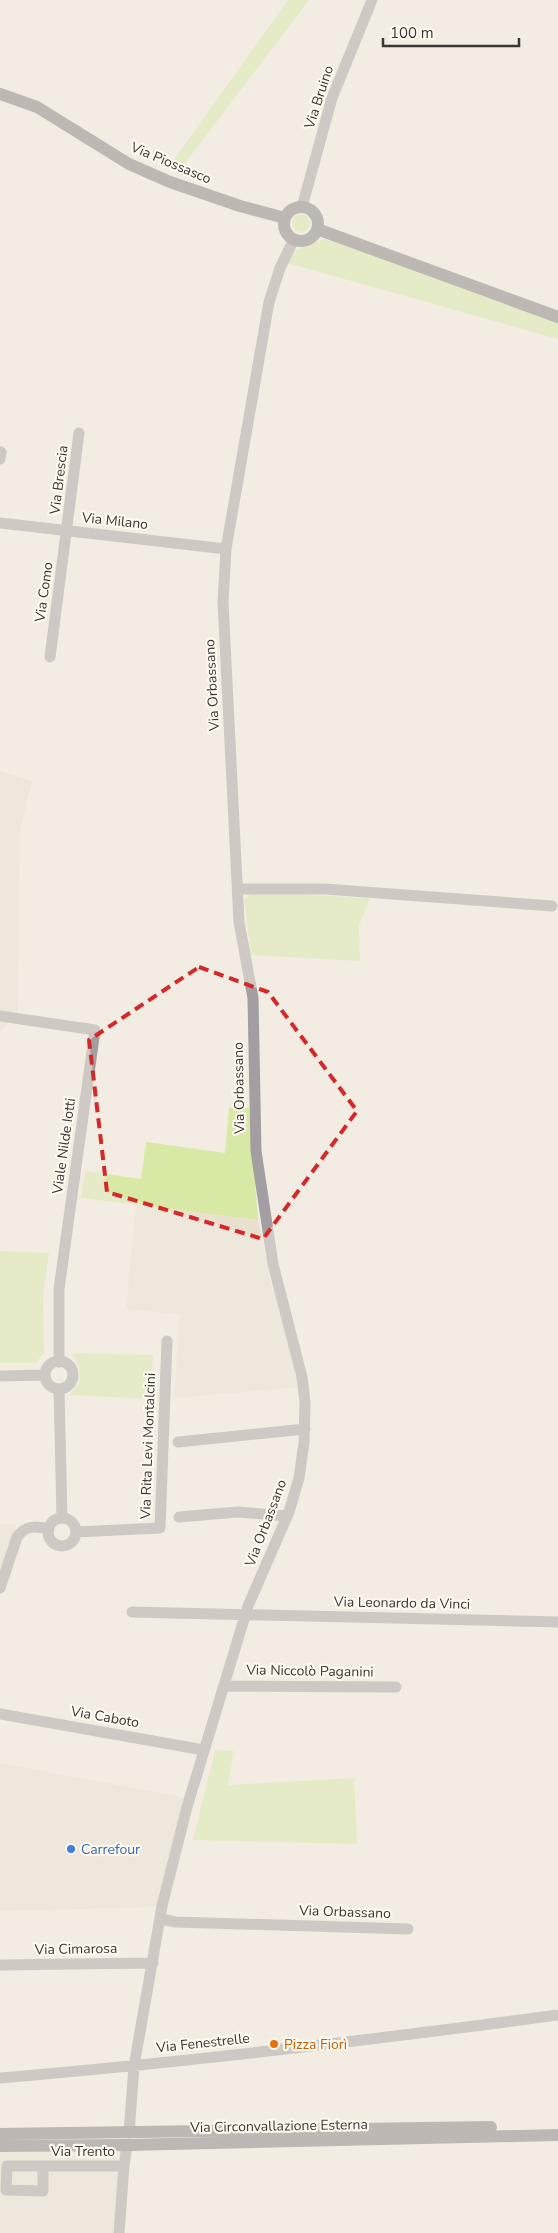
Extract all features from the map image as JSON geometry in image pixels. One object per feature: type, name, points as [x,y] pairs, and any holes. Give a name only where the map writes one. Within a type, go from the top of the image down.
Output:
[{"type":"main road","name":"Via Piossasco","points":[[0,94],[37,107],[129,164],[170,182],[240,206],[285,218]]},
{"type":"main road","points":[[302,207],[315,214],[317,229],[310,238],[305,240],[294,239],[285,228],[285,218],[292,210],[302,207]]},
{"type":"main road","points":[[317,229],[558,317]]},
{"type":"main road","name":"Via Circonvallazione Esterna","points":[[0,2146],[128,2139],[558,2126]]},
{"type":"main road","name":"Via Circonvallazione Esterna","points":[[0,2134],[128,2139],[558,2135]]},
{"type":"street","name":"Via Bruino","points":[[302,207],[332,98],[372,0]]},
{"type":"street","name":"Via Orbassano","points":[[128,2139],[134,2066],[161,1920],[187,1807],[246,1614],[287,1516],[299,1478],[304,1429],[305,1402],[302,1377],[274,1264],[256,1151],[253,998],[239,922],[223,602],[226,549],[269,302],[280,268],[294,239]]},
{"type":"street","name":"Via Brescia","points":[[68,531],[79,433]]},
{"type":"street","name":"Via Milano","points":[[0,523],[226,549]]},
{"type":"street","name":"Via Como","points":[[50,657],[68,531]]},
{"type":"street","points":[[238,889],[325,889],[552,906]]},
{"type":"street","name":"Viale Nilde Iotti","points":[[0,1016],[95,1030],[59,1288],[59,1362]]},
{"type":"street","name":"Via Rita Levi Montalcini","points":[[76,1532],[160,1528],[167,1341]]},
{"type":"street","points":[[59,1362],[68,1365],[72,1376],[70,1384],[59,1389],[50,1385],[45,1375],[48,1367],[59,1362]]},
{"type":"street","points":[[0,1376],[45,1375]]},
{"type":"street","points":[[59,1389],[62,1518]]},
{"type":"street","points":[[178,1442],[304,1429]]},
{"type":"street","points":[[179,1517],[238,1512],[287,1516]]},
{"type":"street","points":[[62,1518],[73,1523],[76,1532],[70,1542],[62,1545],[52,1540],[48,1529],[53,1521],[62,1518]]},
{"type":"street","points":[[0,1588],[17,1537],[21,1531],[25,1528],[36,1526],[48,1529]]},
{"type":"street","name":"Via Leonardo da Vinci","points":[[132,1612],[558,1622]]},
{"type":"street","name":"Via Niccolò Paganini","points":[[224,1686],[396,1687]]},
{"type":"street","name":"Via Caboto","points":[[0,1714],[204,1750]]},
{"type":"street","name":"Via Orbassano","points":[[161,1920],[408,1929]]},
{"type":"street","name":"Via Cimarosa","points":[[0,1965],[153,1963]]},
{"type":"street","name":"Via Fenestrelle","points":[[0,2078],[134,2066],[431,2032],[558,2015]]},
{"type":"street","name":"Via Trento","points":[[119,2233],[128,2139]]},
{"type":"street","name":"Via Trento","points":[[43,2166],[124,2166]]},
{"type":"highlighted area","points":[[199,967],[268,992],[357,1111],[263,1239],[107,1192],[89,1040]]},
{"type":"shaded area","points":[[0,771],[32,781],[20,830],[18,1011],[0,1032]]},
{"type":"shaded area","points":[[136,1205],[258,1220],[272,1289],[283,1307],[301,1387],[174,1398],[180,1315],[126,1309]]},
{"type":"shaded area","points":[[0,1524],[16,1524],[0,1583]]},
{"type":"shaded area","points":[[0,1763],[187,1798],[157,1907],[0,1911]]},
{"type":"shaded area","points":[[120,2151],[114,2233],[0,2233],[0,2152]]},
{"type":"green space","points":[[288,0],[309,0],[180,170],[170,165]]},
{"type":"green space","points":[[301,214],[307,217],[310,223],[307,229],[301,232],[295,229],[292,223],[295,217]]},
{"type":"green space","points":[[324,239],[341,243],[558,321],[558,339],[287,263],[293,251]]},
{"type":"green space","points":[[253,892],[370,898],[359,926],[360,961],[251,955],[244,900]]},
{"type":"green space","points":[[229,1108],[249,1108],[258,1220],[81,1198],[85,1171],[141,1179],[146,1142],[225,1153]]},
{"type":"green space","points":[[0,1251],[49,1253],[43,1297],[44,1353],[36,1363],[0,1363]]},
{"type":"green space","points":[[72,1353],[153,1355],[151,1399],[69,1395],[80,1379],[78,1365]]},
{"type":"green space","points":[[215,1750],[234,1751],[228,1785],[354,1778],[357,1844],[193,1840]]},
{"type":"place","name":"Carrefour","points":[[71,1849]]},
{"type":"place","name":"Pizza Fiorì","points":[[274,2044]]}]
